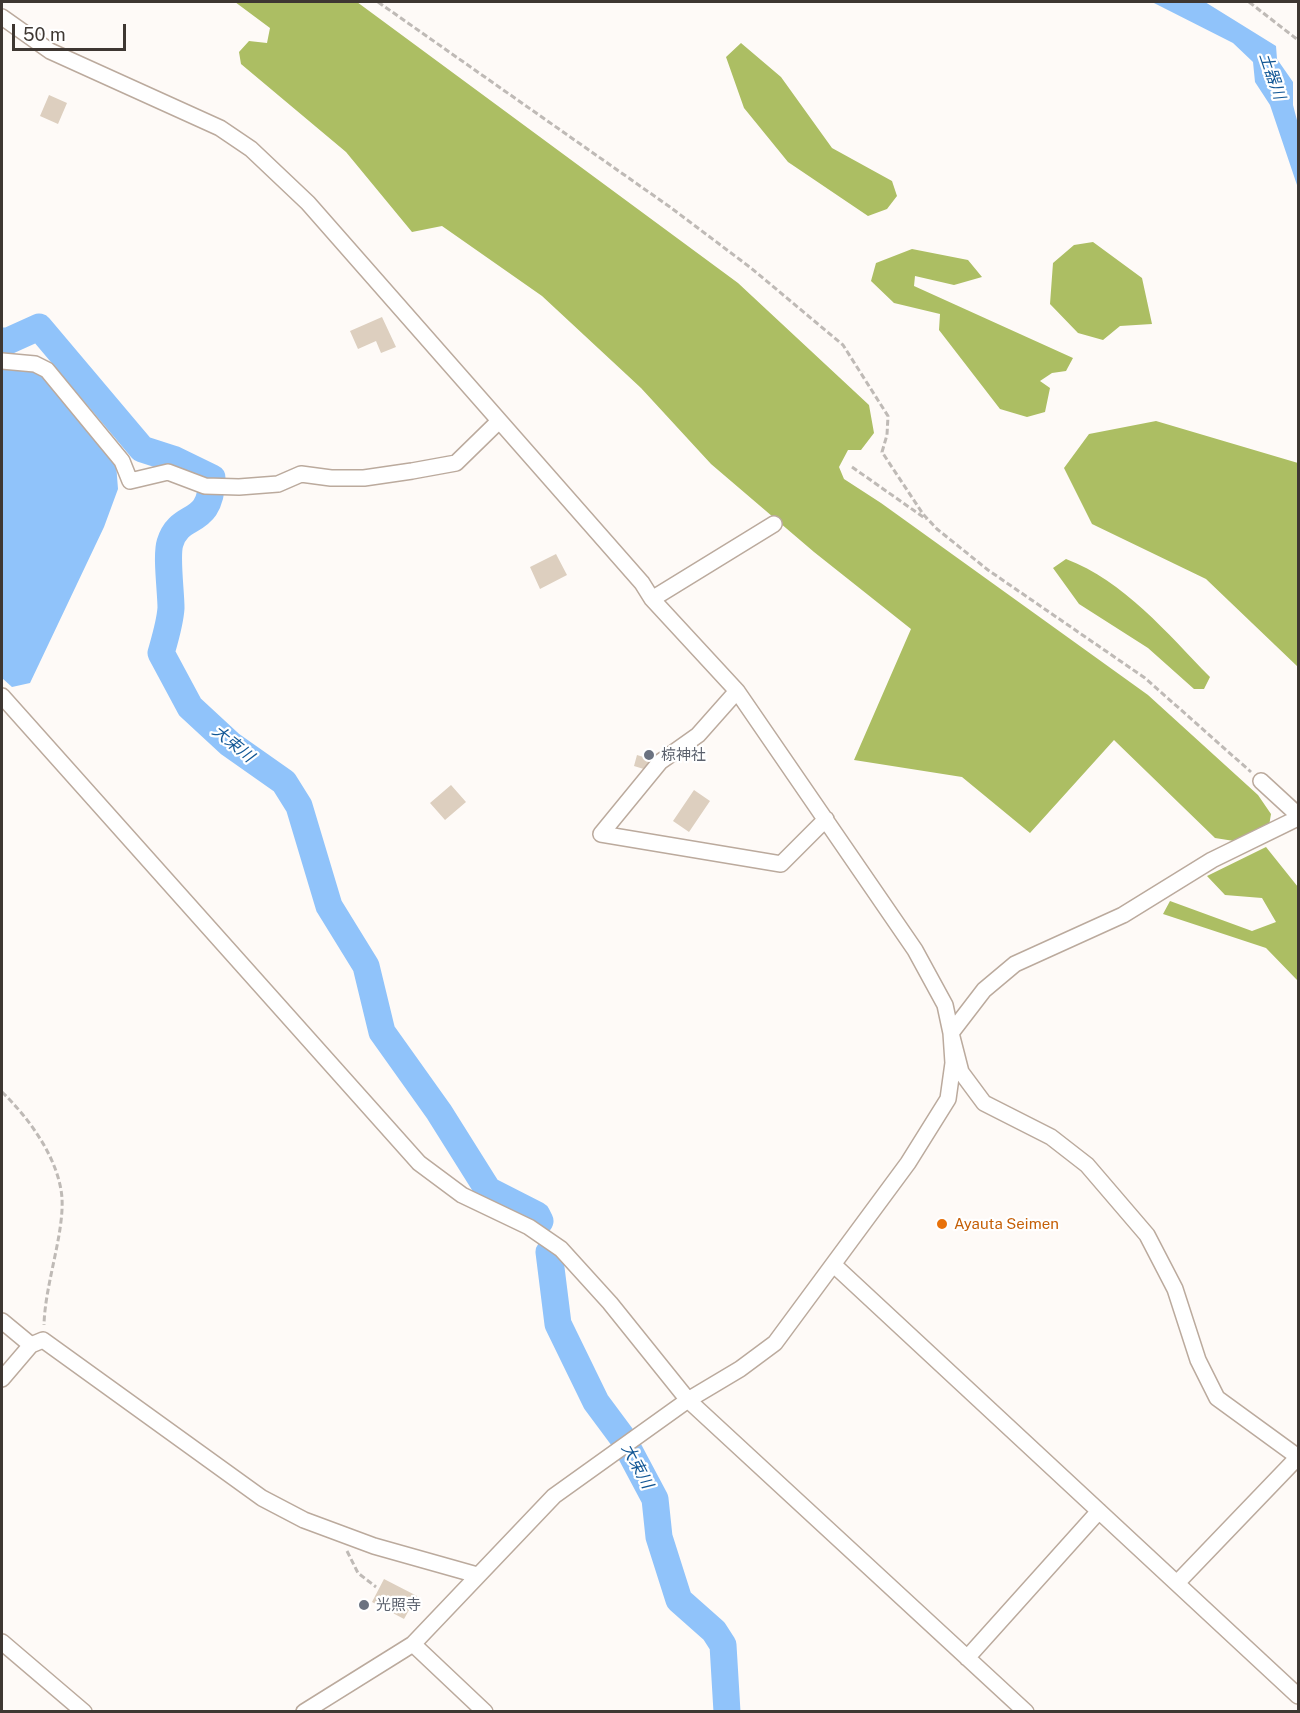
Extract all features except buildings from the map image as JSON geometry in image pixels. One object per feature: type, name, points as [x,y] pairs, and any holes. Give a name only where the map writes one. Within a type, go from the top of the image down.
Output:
[{"type":"street","points":[[2,17],[50,51],[220,128],[251,149],[308,203],[498,422],[642,583],[652,599],[737,691],[915,950],[945,1005],[961,1072],[984,1103],[1052,1137],[1087,1165],[1147,1235],[1175,1289],[1198,1360],[1217,1398],[1298,1457],[1177,1583]]},
{"type":"street","points":[[2,361],[35,364],[47,370],[122,461],[130,481],[168,472],[211,486],[278,484],[301,474],[331,478],[364,478],[456,463],[498,422]]},
{"type":"street","points":[[652,599],[774,524]]},
{"type":"street","points":[[737,691],[698,735],[660,762],[601,834],[781,864],[826,819]]},
{"type":"street","points":[[2,696],[419,1163],[462,1195],[529,1227],[561,1249],[610,1303],[687,1400],[1026,1712]]},
{"type":"street","points":[[304,1712],[413,1644],[554,1496],[687,1400],[740,1369],[775,1343],[908,1163],[948,1099],[953,1063],[951,1033],[984,990],[1015,964],[1123,915],[1212,860],[1299,816],[1261,781]]},
{"type":"street","points":[[834,1265],[1299,1696]]},
{"type":"street","points":[[2,1320],[262,1498],[304,1520],[342,1535],[477,1575]]},
{"type":"street","points":[[2,1379],[37,1342]]},
{"type":"street","points":[[967,1658],[1099,1511]]},
{"type":"street","points":[[2,1642],[84,1712]]},
{"type":"street","points":[[413,1644],[486,1712]]},
{"type":"path","points":[[378,2],[670,207],[751,268],[843,345],[888,416],[887,435],[882,452],[932,524]]},
{"type":"path","points":[[1249,2],[1299,40]]},
{"type":"path","points":[[852,467],[932,524],[988,570],[1145,678],[1261,781]]},
{"type":"path","points":[[2,1092],[40,1141],[58,1174],[62,1199],[37,1342]]},
{"type":"path","points":[[342,1535],[350,1562],[358,1573],[376,1587]]},
{"type":"green space","points":[[235,2],[357,2],[738,283],[869,405],[874,433],[861,450],[848,450],[839,467],[844,479],[881,503],[1148,695],[1258,795],[1271,814],[1269,826],[1234,841],[1215,838],[1114,740],[1030,833],[962,777],[854,760],[911,629],[814,552],[711,464],[641,388],[542,296],[442,226],[412,232],[346,152],[241,64],[239,52],[249,41],[267,43],[270,28]]},
{"type":"green space","points":[[741,43],[781,77],[832,148],[892,181],[897,196],[887,209],[868,216],[788,162],[744,108],[726,57]]},
{"type":"green space","points":[[1093,242],[1142,278],[1152,324],[1120,326],[1103,340],[1078,333],[1050,304],[1053,263],[1074,245]]},
{"type":"green space","points":[[912,249],[968,260],[982,277],[954,285],[915,276],[914,286],[1073,358],[1066,371],[1052,373],[1040,381],[1050,388],[1045,412],[1027,417],[1000,409],[939,330],[940,314],[894,303],[871,281],[876,263]]},
{"type":"green space","points":[[1156,421],[1298,463],[1298,667],[1206,579],[1092,524],[1064,468],[1089,434]]},
{"type":"green space","points":[[1066,559],[1087,569],[1126,594],[1161,626],[1210,677],[1204,689],[1194,689],[1148,648],[1079,604],[1053,568]]},
{"type":"green space","points":[[1266,847],[1298,887],[1298,981],[1266,948],[1163,914],[1170,901],[1252,931],[1276,922],[1262,898],[1225,895],[1207,876]]},
{"type":"water","name":"土器川","points":[[1152,2],[1205,2],[1276,46],[1277,59],[1293,82],[1293,105],[1298,124],[1298,188],[1270,105],[1255,82],[1253,62],[1233,43]]},
{"type":"water","points":[[2,366],[29,367],[47,374],[116,463],[118,489],[104,527],[30,683],[12,687],[2,678]]},
{"type":"waterway","name":"大束川","points":[[2,341],[8,341],[39,327],[142,449],[173,459],[212,478],[206,505],[201,512],[181,526],[170,543],[171,608],[161,653],[190,707],[230,744],[284,782],[299,806],[329,906],[366,966],[382,1032],[439,1112],[488,1190],[537,1215],[540,1221]]},
{"type":"waterway","name":"大束川","points":[[549,1252],[558,1324],[596,1402],[622,1437],[655,1499],[659,1537],[679,1600],[714,1631],[723,1645],[727,1712]]},
{"type":"place","name":"椋神社","points":[[649,755]]},
{"type":"place","name":"Ayauta Seimen","points":[[942,1224]]},
{"type":"place","name":"光照寺","points":[[364,1605]]}]
